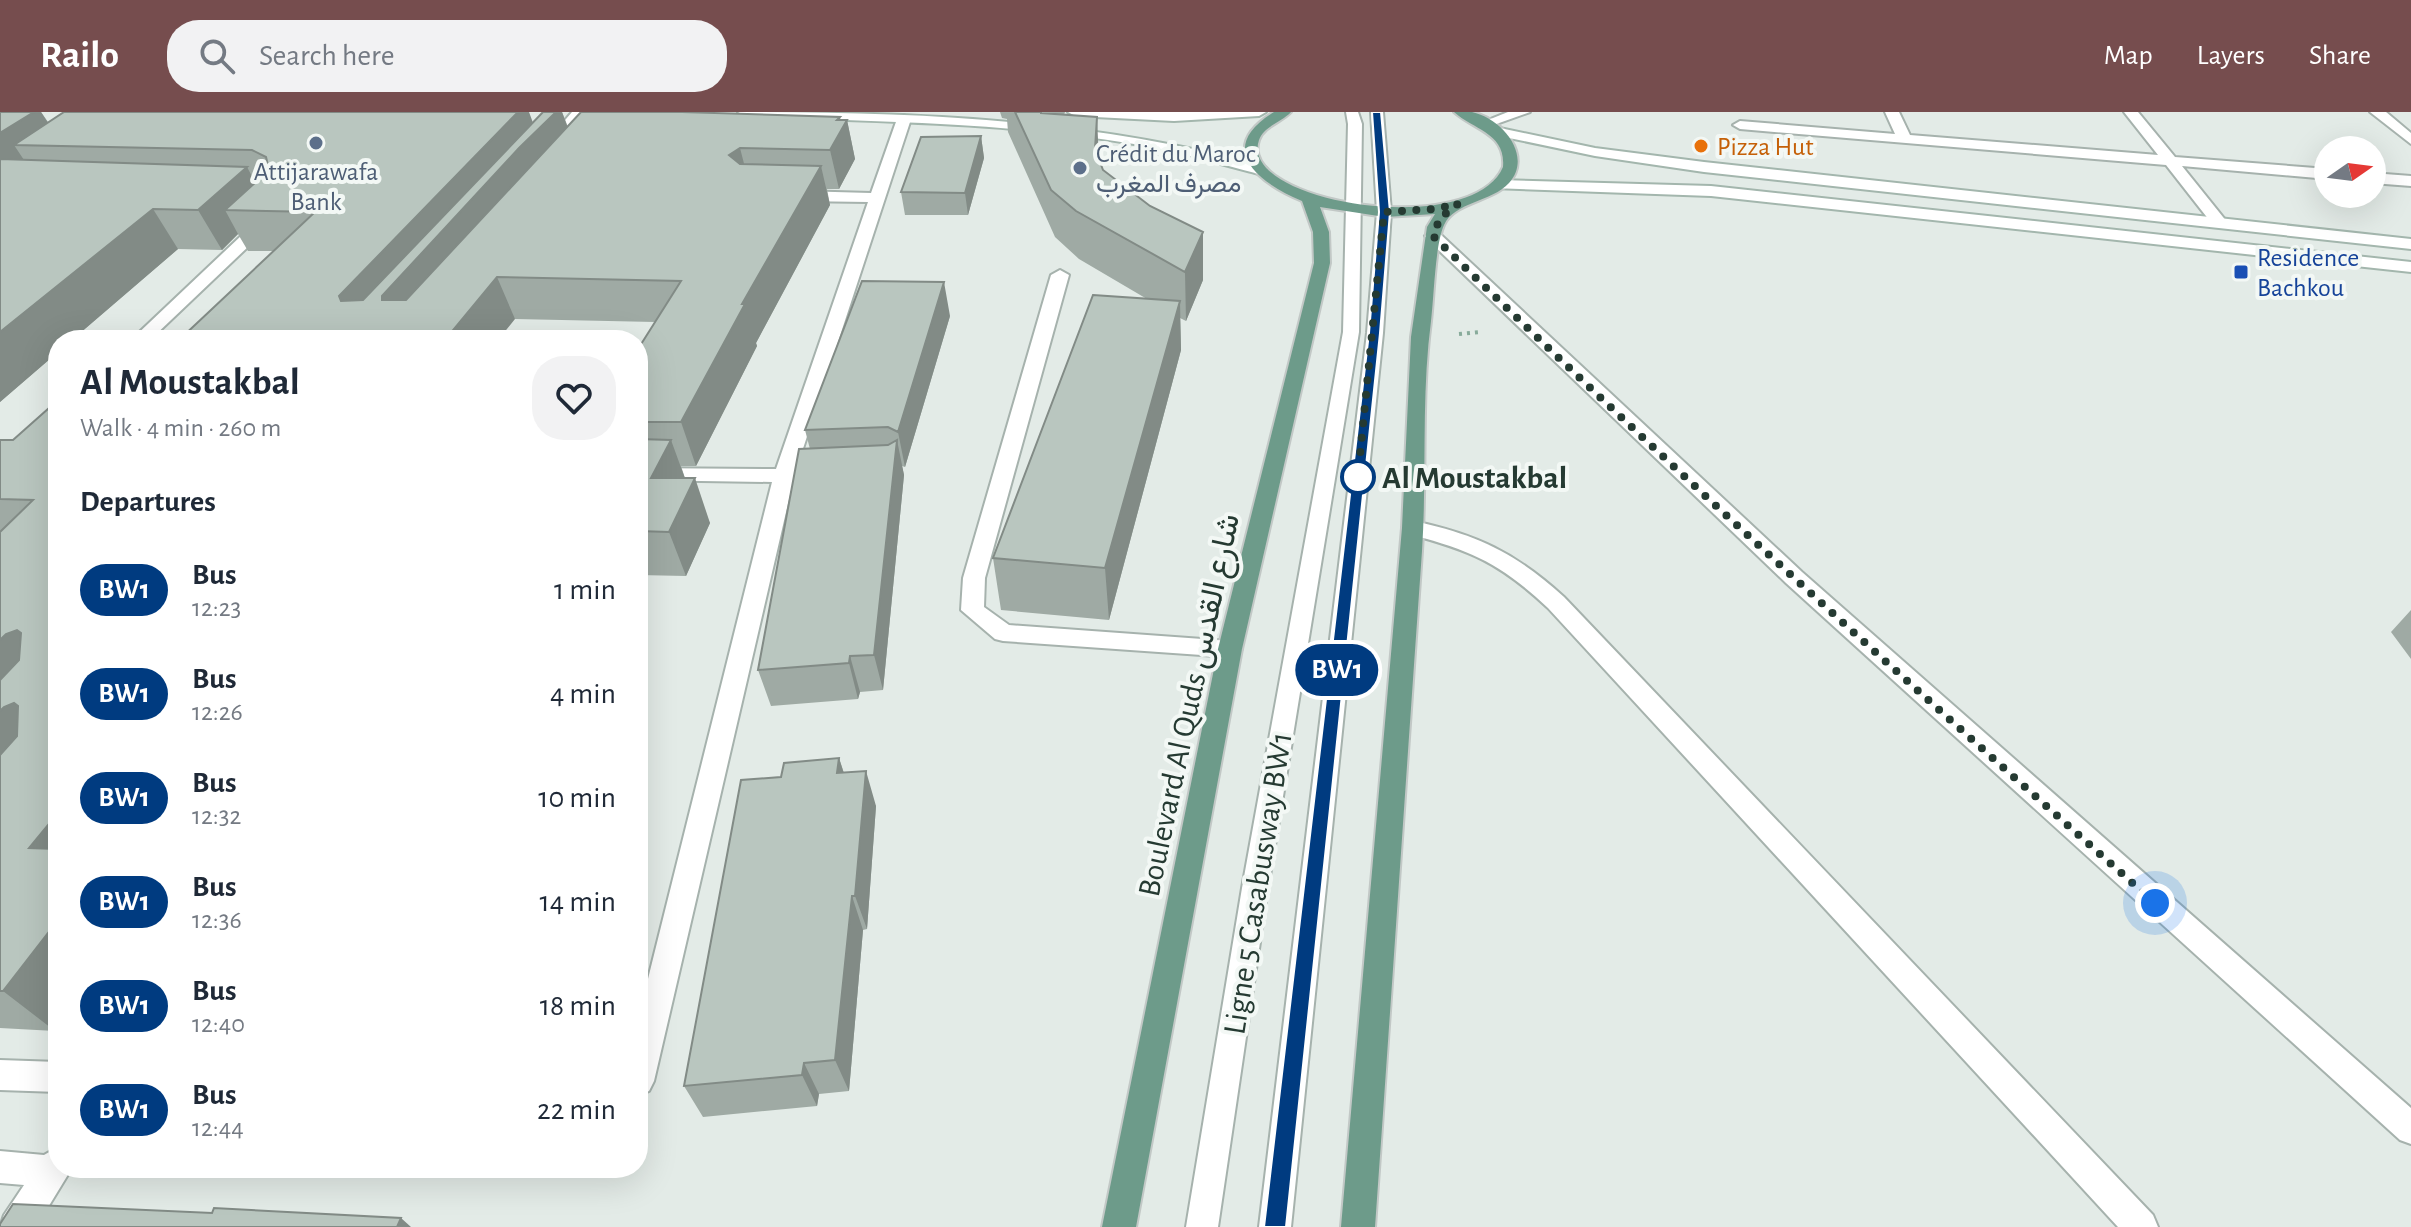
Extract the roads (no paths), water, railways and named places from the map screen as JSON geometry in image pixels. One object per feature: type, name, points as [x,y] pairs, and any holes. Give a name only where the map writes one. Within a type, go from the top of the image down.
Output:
[{"type":"main road","points":[[1284,112],[1264,124],[1251,146],[1252,158],[1259,169],[1279,186],[1310,200],[1355,210],[1384,212],[1435,209],[1458,204]]},
{"type":"main road","points":[[1358,1227],[1413,528],[1420,337],[1433,236],[1440,218],[1458,204],[1498,185],[1511,167],[1509,149],[1490,128],[1462,112]]},
{"type":"main road","name":"Boulevard Al Quds شارع القدس","points":[[1119,1227],[1230,649],[1322,263],[1321,232],[1310,200]]},
{"type":"street","points":[[540,157],[580,112]]},
{"type":"street","points":[[745,112],[904,119],[1111,134],[1161,142],[1259,169]]},
{"type":"street","points":[[1075,112],[1259,112]]},
{"type":"street","points":[[1490,128],[1523,112]]},
{"type":"street","points":[[1892,112],[1904,138]]},
{"type":"street","points":[[2131,112],[2219,222]]},
{"type":"street","points":[[2377,112],[2411,140]]},
{"type":"street","points":[[648,1040],[784,476],[904,119]]},
{"type":"street","points":[[1740,125],[2314,173]]},
{"type":"street","points":[[1490,128],[1595,152],[1678,163],[2411,244]]},
{"type":"street","points":[[2386,179],[2411,181]]},
{"type":"street","points":[[1498,185],[1711,191],[2411,267]]},
{"type":"street","points":[[781,196],[876,198]]},
{"type":"street","points":[[151,330],[280,208]]},
{"type":"street","points":[[1433,236],[1689,483],[1922,697],[2411,1129]]},
{"type":"street","points":[[1060,275],[974,578],[972,610],[1003,633],[1230,649]]},
{"type":"street","points":[[648,474],[816,475]]},
{"type":"street","points":[[1413,528],[1472,541],[1518,567],[1538,583],[2141,1227]]},
{"type":"street","points":[[0,1075],[48,1077]]},
{"type":"street","points":[[0,1167],[48,1168]]},
{"type":"street","points":[[16,1227],[48,1178]]},
{"type":"lane","name":"Ligne 5 Casabusway BW1","points":[[1202,1227],[1255,888],[1351,332],[1355,210],[1355,124],[1352,112]]},
{"type":"lane","name":"Ligne 5 Casabusway BW1","points":[[1275,1227],[1375,333],[1384,212],[1377,112]]},
{"type":"place","name":"Attijarawafa Bank","points":[[316,143]]},
{"type":"place","name":"Pizza Hut","points":[[1701,146]]},
{"type":"place","name":"Crédit du Maroc مصرف المغرب","points":[[1080,168]]},
{"type":"place","name":"Residence Bachkou","points":[[2241,272]]},
{"type":"place","name":"Al Moustakbal","points":[[1358,477]]}]
